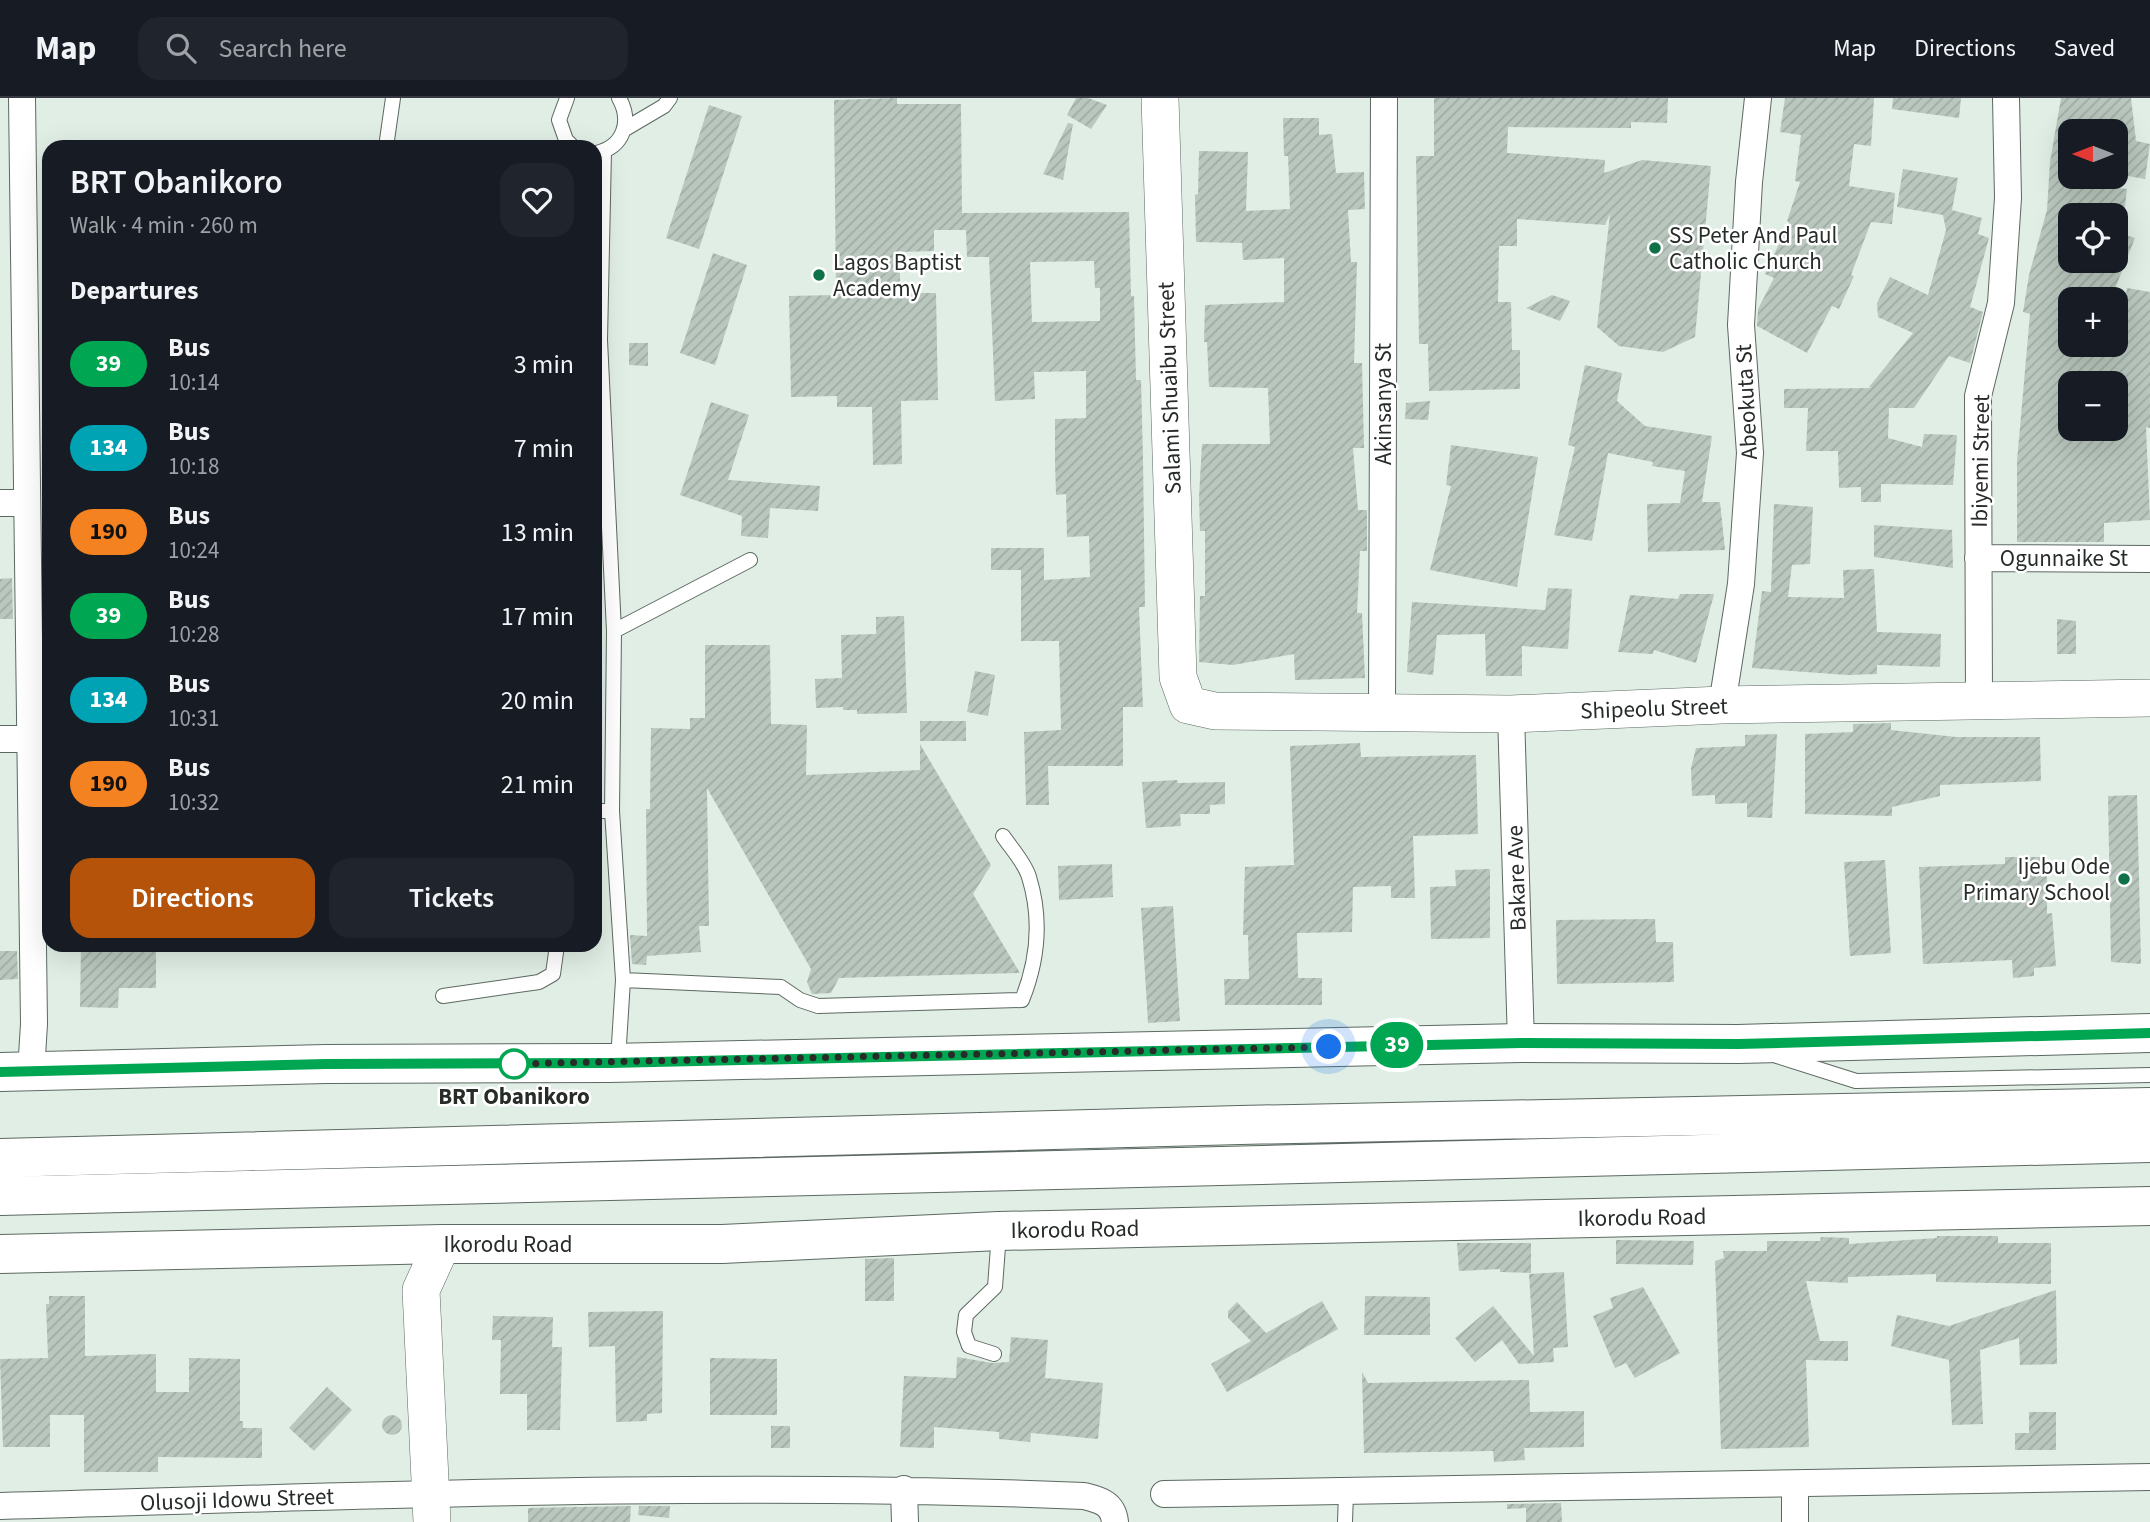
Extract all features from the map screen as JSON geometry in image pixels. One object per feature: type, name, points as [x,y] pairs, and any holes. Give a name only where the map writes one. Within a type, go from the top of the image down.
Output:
[{"type":"main road","points":[[16,1072],[1521,1043],[1738,1044],[2150,1033]]},
{"type":"main road","points":[[0,1158],[1240,1125],[2150,1107]]},
{"type":"main road","points":[[0,1196],[2150,1143]]},
{"type":"main road","name":"Ikorodu Road","points":[[0,1254],[442,1244],[722,1244],[999,1231],[2150,1206]]},
{"type":"street","points":[[16,1072],[34,1024],[27,503],[12,269],[22,98]]},
{"type":"street","name":"Salami Shuaibu Street","points":[[1160,98],[1178,677]]},
{"type":"street","name":"Akinsanya St","points":[[1381,710],[1384,98]]},
{"type":"street","name":"Abeokuta St","points":[[1722,705],[1741,584],[1750,453],[1741,325],[1749,181],[1758,98]]},
{"type":"street","name":"Ibiyemi Street","points":[[1979,700],[1978,396],[2001,303],[2007,198],[2006,98]]},
{"type":"street","points":[[0,503],[27,503]]},
{"type":"street","name":"Ogunnaike St","points":[[1978,558],[2150,559]]},
{"type":"street","name":"Shipeolu Street","points":[[1178,677],[1188,705],[1215,711],[1381,710],[1511,714],[1722,705],[2150,698]]},
{"type":"street","name":"Bakare Ave","points":[[1511,714],[1521,1043]]},
{"type":"street","points":[[0,739],[29,738]]},
{"type":"street","points":[[432,1508],[421,1290],[442,1244]]},
{"type":"street","points":[[387,1246],[421,1290]]},
{"type":"street","points":[[1164,1494],[1346,1493],[2150,1477]]},
{"type":"street","points":[[1795,1484],[1795,1522]]},
{"type":"street","name":"Olusoji Idowu Street","points":[[0,1506],[432,1508],[665,1489],[904,1489],[1084,1496],[1103,1500],[1114,1513],[1115,1522]]},
{"type":"street","points":[[904,1489],[905,1522]]},
{"type":"lane","points":[[387,140],[393,98]]},
{"type":"lane","points":[[567,98],[559,120],[561,131],[568,140]]},
{"type":"lane","points":[[619,98],[624,108],[625,129]]},
{"type":"lane","points":[[602,151],[613,146],[625,129],[664,106],[670,98]]},
{"type":"lane","points":[[602,420],[614,631],[612,811],[623,980],[618,1061]]},
{"type":"lane","points":[[614,631],[750,560]]},
{"type":"lane","points":[[602,811],[612,811]]},
{"type":"lane","points":[[623,980],[781,987],[800,1000],[818,1006],[1022,1000],[1034,969],[1037,932],[1029,875],[1003,836]]},
{"type":"lane","points":[[443,996],[539,982],[554,974],[556,952]]},
{"type":"lane","points":[[1738,1044],[1857,1081],[2150,1075]]},
{"type":"lane","points":[[994,1354],[969,1346],[964,1332],[965,1315],[995,1287],[999,1231]]},
{"type":"lane","points":[[1345,1522],[1346,1493]]},
{"type":"building","points":[[897,98],[897,104],[961,104],[962,213],[1129,212],[1136,380],[1141,380],[1145,607],[1139,607],[1143,707],[1123,707],[1123,766],[1048,766],[1049,805],[1026,805],[1024,732],[1061,730],[1059,641],[1021,641],[1021,570],[991,570],[991,548],[1044,548],[1044,580],[1090,577],[1089,536],[1067,537],[1066,494],[1056,495],[1055,462],[1055,419],[1086,418],[1086,371],[1034,372],[1035,399],[995,401],[989,257],[967,257],[966,230],[934,230],[934,251],[900,252],[900,293],[936,293],[938,400],[901,401],[902,464],[873,465],[872,407],[837,407],[837,396],[791,397],[789,296],[836,295],[834,100]],"holes":[[[1094,261],[1095,288],[1100,288],[1100,321],[1032,322],[1030,262]]]},
{"type":"building","points":[[1076,98],[1088,98],[1107,105],[1091,129],[1067,115]]},
{"type":"building","points":[[1434,98],[1668,98],[1667,123],[1631,122],[1631,128],[1508,127],[1507,153],[1605,160],[1604,173],[1642,160],[1711,166],[1695,337],[1663,352],[1619,346],[1597,327],[1610,214],[1605,225],[1517,219],[1517,246],[1499,246],[1498,302],[1511,302],[1512,350],[1520,350],[1520,389],[1429,391],[1428,344],[1419,344],[1416,156],[1434,156]]},
{"type":"building","points":[[1785,98],[1874,98],[1871,146],[1854,144],[1849,186],[1895,193],[1892,224],[1871,222],[1851,275],[1854,276],[1839,309],[1832,306],[1807,353],[1757,326],[1758,309],[1774,278],[1765,274],[1789,222],[1787,221],[1800,182],[1795,181],[1801,135],[1780,132]]},
{"type":"building","points":[[1893,98],[1961,98],[1959,118],[1892,109]]},
{"type":"building","points":[[2061,98],[2131,98],[2136,141],[2150,144],[2145,179],[2128,176],[2128,119],[2058,119],[2058,189],[2127,189],[2125,203],[2058,203],[2058,273],[2121,273],[2116,287],[2058,287],[2058,357],[2128,357],[2128,288],[2150,292],[2150,428],[2146,427],[2150,520],[2104,523],[2104,542],[2017,542],[2017,461],[2030,314],[2023,312],[2029,275],[2047,210],[2050,162]]},
{"type":"building","points":[[709,105],[742,116],[699,249],[666,238]]},
{"type":"building","points":[[1283,118],[1319,118],[1319,135],[1332,134],[1336,173],[1364,172],[1365,209],[1348,210],[1351,262],[1357,262],[1354,363],[1362,363],[1364,448],[1353,448],[1358,510],[1367,510],[1367,551],[1360,551],[1357,613],[1362,613],[1365,678],[1295,680],[1294,654],[1233,665],[1199,662],[1200,596],[1205,596],[1205,531],[1200,531],[1199,497],[1202,444],[1270,444],[1268,388],[1209,387],[1207,342],[1204,342],[1205,305],[1284,302],[1284,258],[1243,260],[1242,243],[1196,242],[1195,195],[1198,194],[1199,151],[1248,152],[1246,211],[1290,209]]},
{"type":"building","points":[[1068,123],[1073,124],[1063,180],[1043,174]]},
{"type":"building","points":[[1903,169],[1958,178],[1952,210],[1982,218],[1978,234],[1989,238],[1970,307],[1983,312],[1970,363],[1949,356],[1914,408],[1889,408],[1888,438],[1922,447],[1924,434],[1957,435],[1953,485],[1881,484],[1881,502],[1861,502],[1861,487],[1839,488],[1838,451],[1806,451],[1808,408],[1784,408],[1784,389],[1872,388],[1869,387],[1913,333],[1878,317],[1877,303],[1890,277],[1928,295],[1946,230],[1943,215],[1897,207]]},
{"type":"building","points":[[2128,236],[2135,238],[2128,256]]},
{"type":"building","points":[[713,253],[747,265],[715,365],[680,353]]},
{"type":"building","points":[[1552,295],[1570,301],[1560,321],[1526,308]]},
{"type":"building","points":[[629,343],[648,343],[648,366],[629,365]]},
{"type":"building","points":[[1585,365],[1622,373],[1617,401],[1645,426],[1712,436],[1702,502],[1720,502],[1725,550],[1648,552],[1647,504],[1680,503],[1685,471],[1652,466],[1653,462],[1608,453],[1592,541],[1554,535],[1575,447],[1568,445]]},
{"type":"building","points":[[1430,401],[1428,420],[1405,419],[1406,403]]},
{"type":"building","points":[[711,402],[749,415],[728,480],[820,486],[818,511],[770,508],[768,538],[741,536],[742,516],[680,495]]},
{"type":"building","points":[[1451,445],[1538,457],[1517,587],[1430,570],[1451,486],[1446,485]]},
{"type":"building","points":[[1774,504],[1813,507],[1810,564],[1792,565],[1788,597],[1844,598],[1843,570],[1874,569],[1877,632],[1941,634],[1940,667],[1877,665],[1877,674],[1847,675],[1752,668],[1762,591],[1771,592]]},
{"type":"building","points":[[1874,525],[1952,530],[1953,568],[1874,557]]},
{"type":"building","points":[[12,578],[13,619],[0,619],[0,579]]},
{"type":"building","points":[[1548,588],[1572,589],[1568,649],[1522,646],[1522,676],[1486,676],[1485,634],[1437,635],[1433,675],[1407,672],[1412,602],[1545,610]]},
{"type":"building","points":[[1680,594],[1714,594],[1696,663],[1654,650],[1653,654],[1618,652],[1630,595],[1678,599]]},
{"type":"building","points":[[904,616],[907,713],[857,714],[857,710],[843,710],[843,707],[816,708],[815,679],[842,678],[841,635],[876,634],[876,617]]},
{"type":"building","points":[[2057,619],[2076,621],[2076,654],[2057,654]]},
{"type":"building","points":[[705,645],[770,645],[771,724],[807,725],[806,775],[920,770],[920,744],[991,865],[973,894],[1020,973],[839,978],[831,993],[812,994],[807,982],[811,969],[707,788],[709,926],[699,926],[701,952],[647,956],[646,965],[632,964],[630,935],[647,936],[646,809],[650,809],[651,728],[690,729],[690,718],[705,718]]},
{"type":"building","points":[[975,671],[995,675],[988,716],[967,712]]},
{"type":"building","points":[[920,721],[966,721],[966,741],[920,741]]},
{"type":"building","points":[[1891,723],[1891,730],[1956,737],[2040,737],[2041,781],[1940,785],[1940,796],[1892,807],[1892,816],[1805,814],[1805,734],[1853,732],[1853,724]]},
{"type":"building","points":[[1777,734],[1772,818],[1747,817],[1747,803],[1715,804],[1715,795],[1692,796],[1691,768],[1696,748],[1745,746],[1745,735]]},
{"type":"building","points":[[1360,743],[1361,757],[1476,755],[1478,834],[1413,836],[1415,898],[1391,898],[1391,886],[1353,887],[1352,932],[1297,933],[1298,978],[1322,978],[1322,1005],[1225,1005],[1224,979],[1249,979],[1248,935],[1243,935],[1245,867],[1294,865],[1290,746]]},
{"type":"building","points":[[1177,780],[1178,783],[1225,782],[1225,804],[1210,805],[1210,814],[1180,814],[1181,826],[1146,828],[1142,782]]},
{"type":"building","name":"Ijebu Ode Primary School","points":[[2137,795],[2141,964],[2111,962],[2108,796]]},
{"type":"building","points":[[2005,857],[2047,857],[2047,914],[2052,913],[2056,966],[2034,968],[2034,976],[2013,978],[2012,960],[1923,964],[1919,867],[2005,864]]},
{"type":"building","points":[[1885,860],[1891,953],[1850,956],[1844,862]]},
{"type":"building","points":[[1112,864],[1113,897],[1059,900],[1058,866]]},
{"type":"building","points":[[1490,869],[1490,938],[1431,939],[1430,887],[1456,886],[1455,870]]},
{"type":"building","points":[[1173,906],[1180,1021],[1148,1023],[1141,908]]},
{"type":"building","points":[[1655,919],[1656,942],[1673,942],[1674,982],[1557,984],[1556,920]]},
{"type":"building","points":[[0,951],[17,951],[18,979],[0,980]]},
{"type":"building","points":[[81,952],[156,952],[156,988],[119,988],[118,1008],[80,1007]]},
{"type":"building","points":[[1937,1236],[1998,1236],[1998,1243],[2051,1243],[2051,1284],[1936,1282],[1936,1274],[1848,1277],[1848,1283],[1806,1281],[1820,1341],[1848,1341],[1848,1361],[1806,1360],[1809,1447],[1721,1449],[1715,1261],[1724,1258],[1723,1251],[1767,1251],[1767,1241],[1820,1241],[1821,1237],[1849,1238],[1849,1244]]},
{"type":"building","points":[[1616,1240],[1694,1241],[1693,1265],[1616,1264]]},
{"type":"building","points":[[1457,1243],[1531,1243],[1531,1273],[1500,1272],[1500,1269],[1459,1271]]},
{"type":"building","points":[[894,1258],[894,1301],[865,1301],[865,1259]]},
{"type":"building","points":[[1564,1272],[1568,1347],[1553,1348],[1554,1362],[1519,1364],[1502,1340],[1475,1362],[1455,1338],[1493,1306],[1534,1356],[1529,1274]]},
{"type":"building","points":[[1643,1287],[1680,1353],[1635,1378],[1626,1363],[1615,1368],[1593,1316],[1613,1308],[1610,1298]]},
{"type":"building","points":[[2056,1290],[2057,1364],[2020,1365],[2019,1338],[1980,1350],[1983,1424],[1952,1425],[1949,1360],[1891,1346],[1897,1315],[1949,1326]]},
{"type":"building","points":[[49,1296],[85,1296],[85,1356],[156,1354],[156,1392],[189,1392],[189,1358],[240,1359],[240,1421],[243,1421],[243,1428],[262,1428],[262,1458],[158,1457],[158,1472],[84,1472],[84,1415],[50,1415],[50,1447],[3,1447],[0,1359],[48,1358],[46,1304],[49,1304]]},
{"type":"building","points":[[1365,1296],[1430,1297],[1430,1335],[1364,1335]]},
{"type":"building","points":[[1322,1301],[1338,1329],[1227,1392],[1211,1364],[1251,1341],[1228,1318],[1228,1311],[1237,1302],[1266,1333]]},
{"type":"building","points":[[663,1311],[662,1413],[647,1414],[647,1421],[616,1422],[615,1346],[589,1347],[588,1312]]},
{"type":"building","points":[[493,1316],[553,1317],[552,1347],[562,1347],[560,1430],[527,1430],[527,1394],[500,1394],[501,1340],[492,1340]]},
{"type":"building","points":[[1011,1337],[1048,1340],[1045,1378],[1103,1383],[1098,1439],[1031,1433],[1030,1442],[999,1439],[999,1432],[934,1427],[934,1448],[900,1447],[904,1376],[956,1378],[957,1357],[992,1363],[1009,1362]]},
{"type":"building","points":[[710,1358],[777,1359],[777,1415],[710,1415]]},
{"type":"building","points":[[1362,1372],[1368,1383],[1529,1380],[1530,1412],[1584,1411],[1584,1447],[1524,1448],[1525,1460],[1494,1462],[1493,1451],[1364,1453]]},
{"type":"building","points":[[327,1387],[352,1410],[314,1451],[289,1428]]},
{"type":"building","points":[[2029,1412],[2056,1412],[2056,1450],[2015,1450],[2015,1433],[2029,1433]]},
{"type":"building","points":[[392,1415],[399,1418],[402,1425],[399,1432],[392,1435],[385,1432],[382,1425],[385,1418]]},
{"type":"building","points":[[771,1426],[790,1426],[790,1448],[771,1448]]},
{"type":"building","points":[[1561,1503],[1562,1522],[1526,1522],[1526,1508],[1507,1509],[1507,1504]]},
{"type":"building","points":[[631,1506],[630,1522],[528,1522],[528,1508]]},
{"type":"building","points":[[639,1506],[670,1506],[669,1518],[638,1515]]},
{"type":"bus line","name":"39","points":[[0,1072],[326,1064],[610,1063],[1521,1043],[1738,1044],[2150,1033]]},
{"type":"place","name":"SS Peter And Paul Catholic Church","points":[[1655,248]]},
{"type":"place","name":"Lagos Baptist Academy","points":[[819,275]]},
{"type":"place","name":"Ijebu Ode Primary School","points":[[2124,879]]},
{"type":"place","name":"BRT Obanikoro","points":[[514,1064]]},
{"type":"route","points":[[514,1064],[506,1064],[1329,1047]]}]
